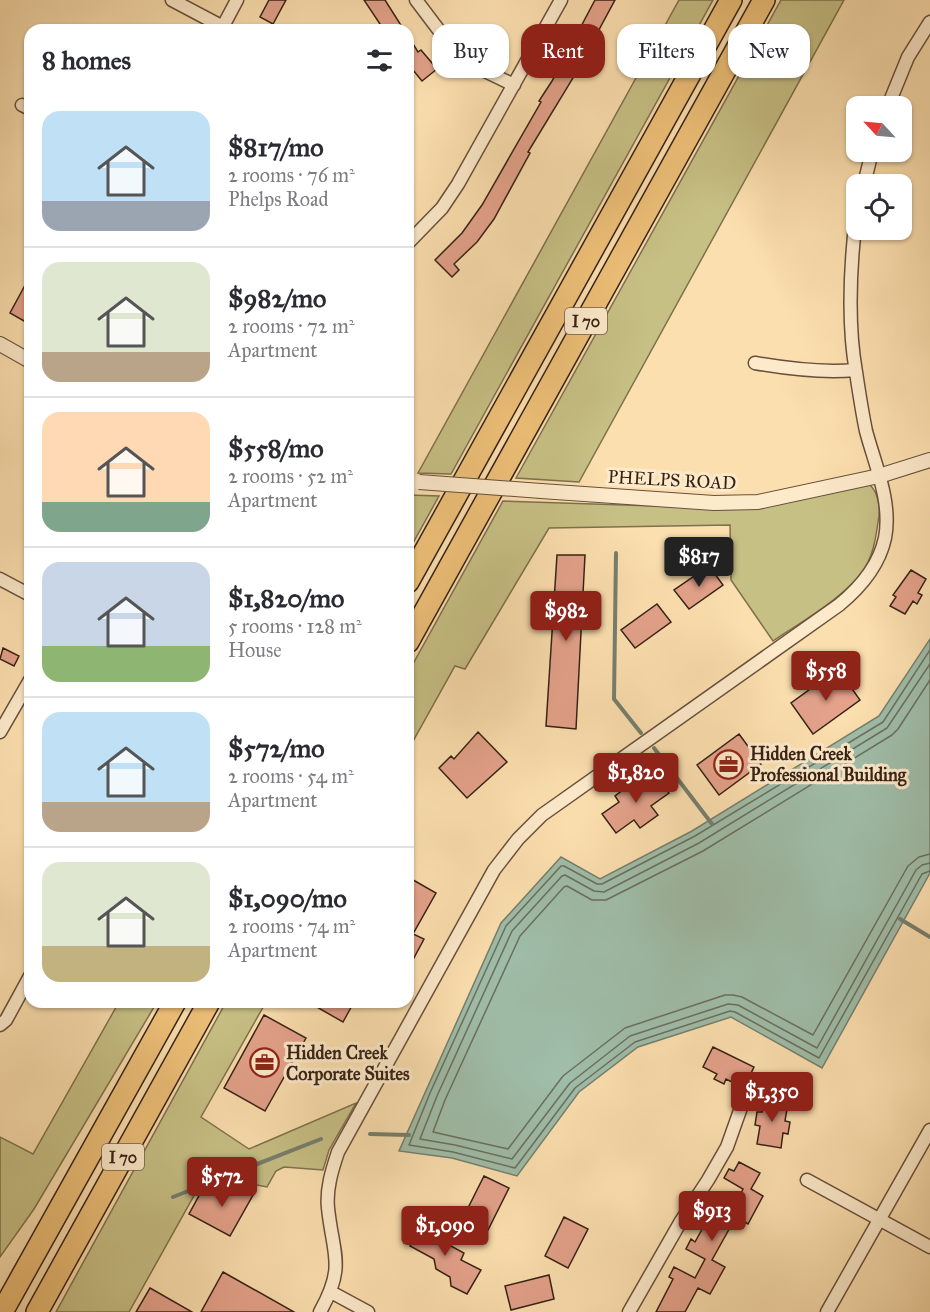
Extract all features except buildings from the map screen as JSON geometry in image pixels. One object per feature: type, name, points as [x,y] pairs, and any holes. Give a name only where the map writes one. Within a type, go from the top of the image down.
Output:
[{"type":"highway","name":"I 70","points":[[414,571],[731,0]]},
{"type":"highway","name":"I 70","points":[[414,631],[764,0]]},
{"type":"highway","name":"I 70","points":[[2,1312],[172,1008]]},
{"type":"highway","name":"I 70","points":[[37,1312],[206,1008]]},
{"type":"highway","points":[[0,1286],[60,1209]]},
{"type":"street","points":[[172,0],[213,24]]},
{"type":"street","points":[[225,24],[237,0]]},
{"type":"street","points":[[416,0],[450,45],[481,69],[514,85]]},
{"type":"street","points":[[414,237],[442,208],[561,0]]},
{"type":"street","points":[[892,96],[908,57],[930,22]]},
{"type":"street","points":[[320,1312],[331,1292],[336,1276],[337,1259],[328,1195],[338,1152],[494,870],[518,839],[542,815],[840,605],[857,590],[874,567],[885,538],[887,509],[866,430],[855,370],[850,293],[854,240]]},
{"type":"street","points":[[0,344],[24,358]]},
{"type":"street","points":[[755,363],[786,369],[825,372],[855,370]]},
{"type":"street","name":"PHELPS ROAD","points":[[414,482],[714,503],[758,502],[879,476],[930,460]]},
{"type":"street","points":[[0,579],[24,592]]},
{"type":"street","points":[[0,732],[24,690]]},
{"type":"street","points":[[0,1025],[6,1020],[24,987]]},
{"type":"street","points":[[629,1312],[727,1147],[743,1102]]},
{"type":"street","points":[[826,1312],[930,1130]]},
{"type":"street","points":[[807,1180],[930,1247]]},
{"type":"street","points":[[331,1292],[368,1312]]},
{"type":"shaded area","points":[[679,0],[713,0],[700,24],[666,24]]},
{"type":"shaded area","points":[[781,0],[844,0],[810,62],[810,24],[768,24]]},
{"type":"shaded area","points":[[636,78],[670,78],[451,474],[418,473]]},
{"type":"shaded area","points":[[738,78],[801,78],[579,482],[516,478]]},
{"type":"shaded area","points":[[869,484],[877,497],[879,512],[872,553],[861,574],[839,596],[773,641],[731,580],[730,525],[549,528],[465,669],[455,666],[414,739],[414,662],[503,501],[717,508]]},
{"type":"shaded area","points":[[414,495],[439,496],[414,541]]},
{"type":"shaded area","points":[[116,1008],[153,1008],[34,1209],[0,1257],[0,1137],[33,1154]]},
{"type":"shaded area","points":[[223,1008],[263,1008],[201,1117],[249,1149],[356,1103],[329,1150],[323,1170],[284,1167],[276,1171],[267,1187],[236,1181],[195,1194],[129,1312],[56,1312]]},
{"type":"water","points":[[930,639],[930,873],[822,1068],[731,1017],[638,1047],[579,1092],[517,1176],[452,1158],[399,1151],[501,923],[561,857],[600,879],[692,831],[879,716]]},
{"type":"waterway","points":[[616,553],[614,699],[641,733]]},
{"type":"waterway","points":[[654,748],[712,824]]},
{"type":"waterway","points":[[900,919],[930,937]]},
{"type":"waterway","points":[[370,1134],[409,1135]]},
{"type":"waterway","points":[[173,1197],[321,1139]]},
{"type":"place","name":"Hidden Creek Professional Building","points":[[729,764]]},
{"type":"place","name":"Hidden Creek Corporate Suites","points":[[265,1063]]}]
